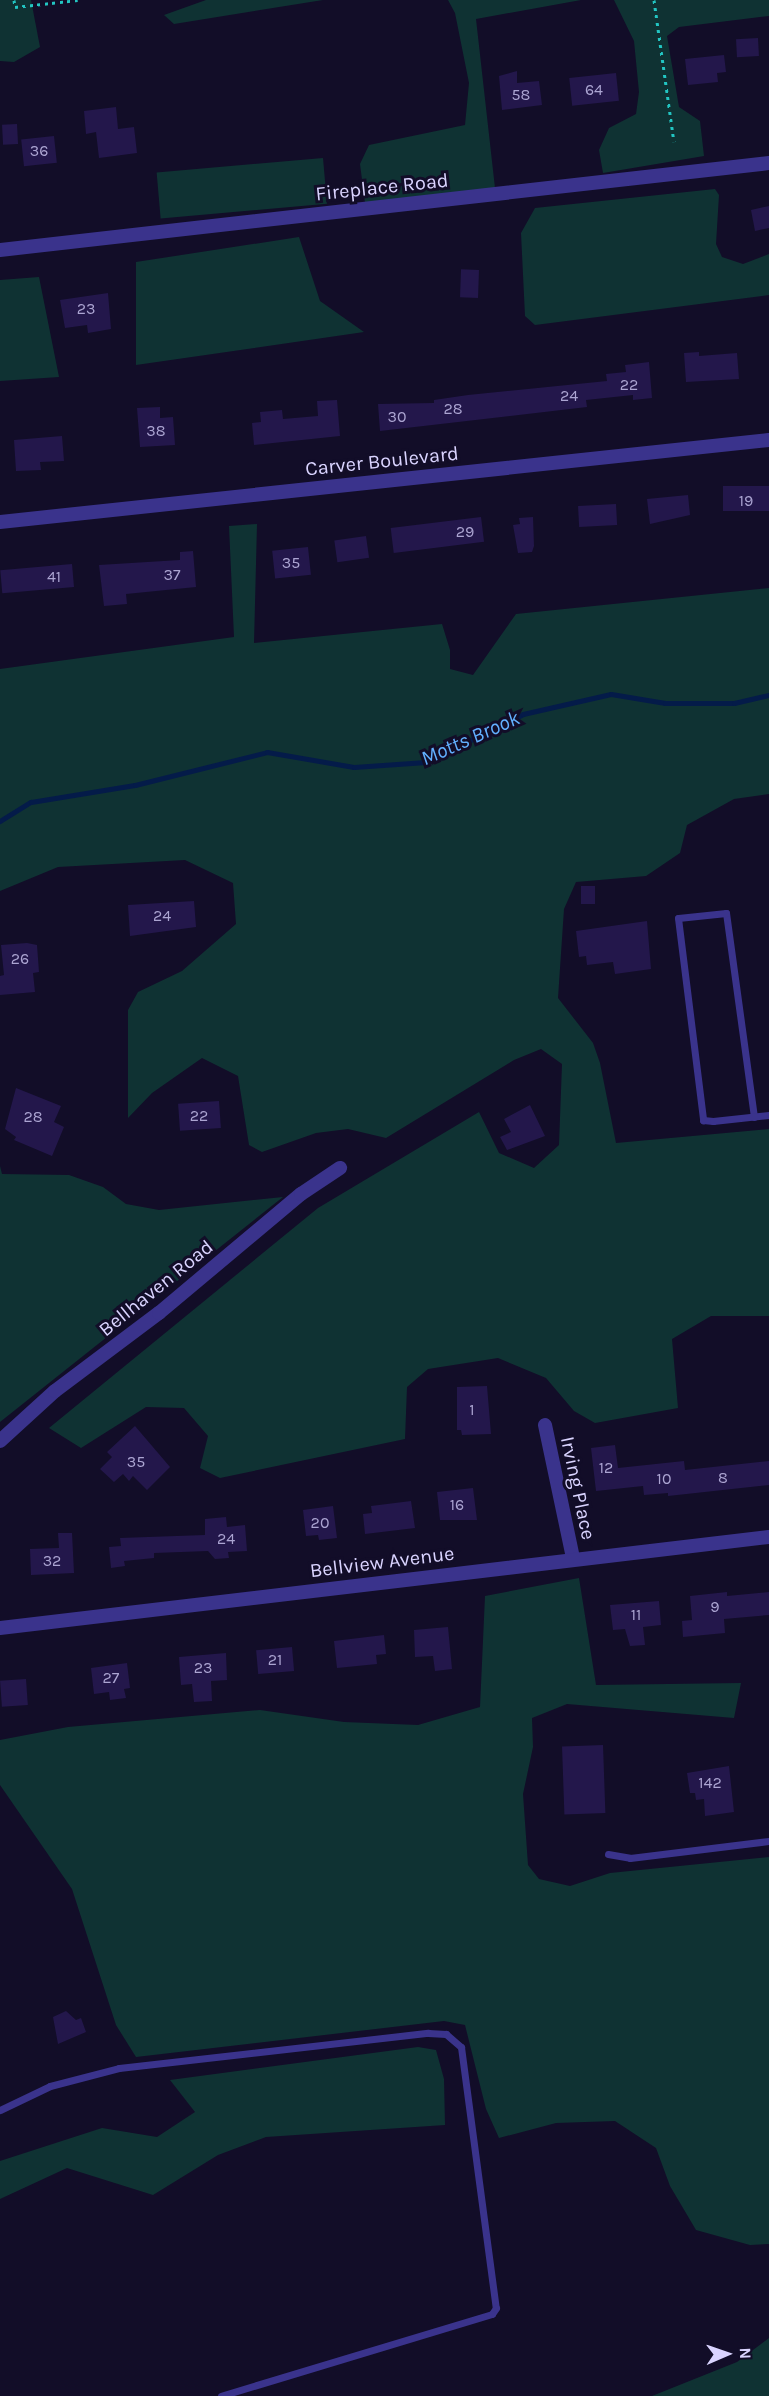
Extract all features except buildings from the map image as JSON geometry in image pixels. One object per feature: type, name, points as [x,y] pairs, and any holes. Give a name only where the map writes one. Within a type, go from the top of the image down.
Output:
[{"type":"street","name":"Fireplace Road","points":[[0,250],[769,163]]},
{"type":"street","name":"Carver Boulevard","points":[[0,522],[769,440]]},
{"type":"street","name":"Bellhaven Road","points":[[0,1441],[55,1391],[159,1313],[301,1194],[340,1168]]},
{"type":"street","name":"Irving Place","points":[[545,1425],[573,1558]]},
{"type":"street","name":"Bellview Avenue","points":[[0,1628],[573,1558],[769,1537]]},
{"type":"lane","points":[[754,1116],[726,913],[678,918],[703,1120],[769,1115]]},
{"type":"lane","points":[[608,1854],[630,1858],[769,1841]]},
{"type":"lane","points":[[0,2110],[50,2086],[119,2068],[428,2033],[446,2034],[461,2047],[496,2308],[492,2314],[220,2396]]},
{"type":"path","points":[[14,0],[15,7],[78,0]]},
{"type":"path","points":[[654,0],[674,142]]},
{"type":"green space","points":[[0,0],[31,0],[40,47],[14,62],[0,61]]},
{"type":"green space","points":[[206,0],[323,0],[174,24],[164,15]]},
{"type":"green space","points":[[448,0],[581,0],[476,19],[495,188],[365,203],[360,164],[369,145],[465,125],[469,83],[455,13]]},
{"type":"green space","points":[[614,0],[769,0],[769,16],[679,27],[667,36],[679,107],[700,121],[704,156],[603,173],[599,150],[609,128],[636,114],[639,92],[634,41]]},
{"type":"green space","points":[[323,158],[327,204],[161,218],[157,173]]},
{"type":"green space","points":[[715,189],[719,195],[716,244],[722,257],[743,264],[769,254],[769,295],[535,325],[525,316],[521,233],[535,208]]},
{"type":"green space","points":[[299,237],[320,301],[364,332],[136,365],[136,262]]},
{"type":"green space","points":[[39,277],[59,377],[0,381],[0,280]]},
{"type":"green space","points":[[257,524],[254,643],[442,624],[450,650],[450,669],[473,675],[516,614],[769,588],[769,794],[734,799],[687,825],[680,853],[646,876],[576,882],[564,909],[558,998],[593,1043],[600,1063],[616,1143],[769,1129],[769,1316],[711,1316],[672,1339],[678,1408],[595,1423],[574,1411],[546,1378],[498,1358],[428,1369],[407,1387],[405,1439],[220,1478],[200,1468],[208,1436],[184,1408],[146,1407],[81,1448],[49,1428],[318,1208],[479,1112],[499,1153],[534,1168],[559,1145],[562,1064],[541,1049],[514,1060],[386,1138],[348,1129],[316,1133],[262,1152],[249,1145],[238,1076],[202,1058],[152,1093],[128,1118],[128,1010],[138,992],[182,971],[236,924],[233,883],[185,860],[58,867],[0,891],[0,669],[234,637],[229,526]]},
{"type":"green space","points":[[0,1166],[2,1174],[69,1175],[103,1187],[126,1204],[159,1210],[283,1197],[0,1422]]},
{"type":"green space","points":[[579,1578],[596,1685],[741,1683],[734,1718],[567,1704],[532,1718],[533,1747],[523,1794],[528,1865],[539,1879],[570,1886],[610,1873],[769,1857],[769,2244],[750,2245],[696,2230],[670,2186],[656,2148],[615,2121],[556,2123],[499,2138],[486,2109],[465,2025],[444,2021],[136,2057],[116,2025],[72,1889],[0,1785],[0,1740],[68,1727],[260,1710],[344,1722],[418,1725],[480,1707],[485,1596]]},
{"type":"green space","points":[[418,2047],[436,2050],[444,2079],[445,2125],[266,2137],[218,2155],[153,2195],[67,2168],[0,2199],[0,2161],[102,2128],[157,2137],[195,2112],[170,2080]]},
{"type":"green space","points":[[769,2338],[769,2396],[652,2396],[737,2362]]},
{"type":"waterway","name":"Motts Brook","points":[[0,821],[31,802],[135,785],[267,752],[354,767],[426,762],[523,714],[611,694],[665,703],[734,703],[769,695]]}]
